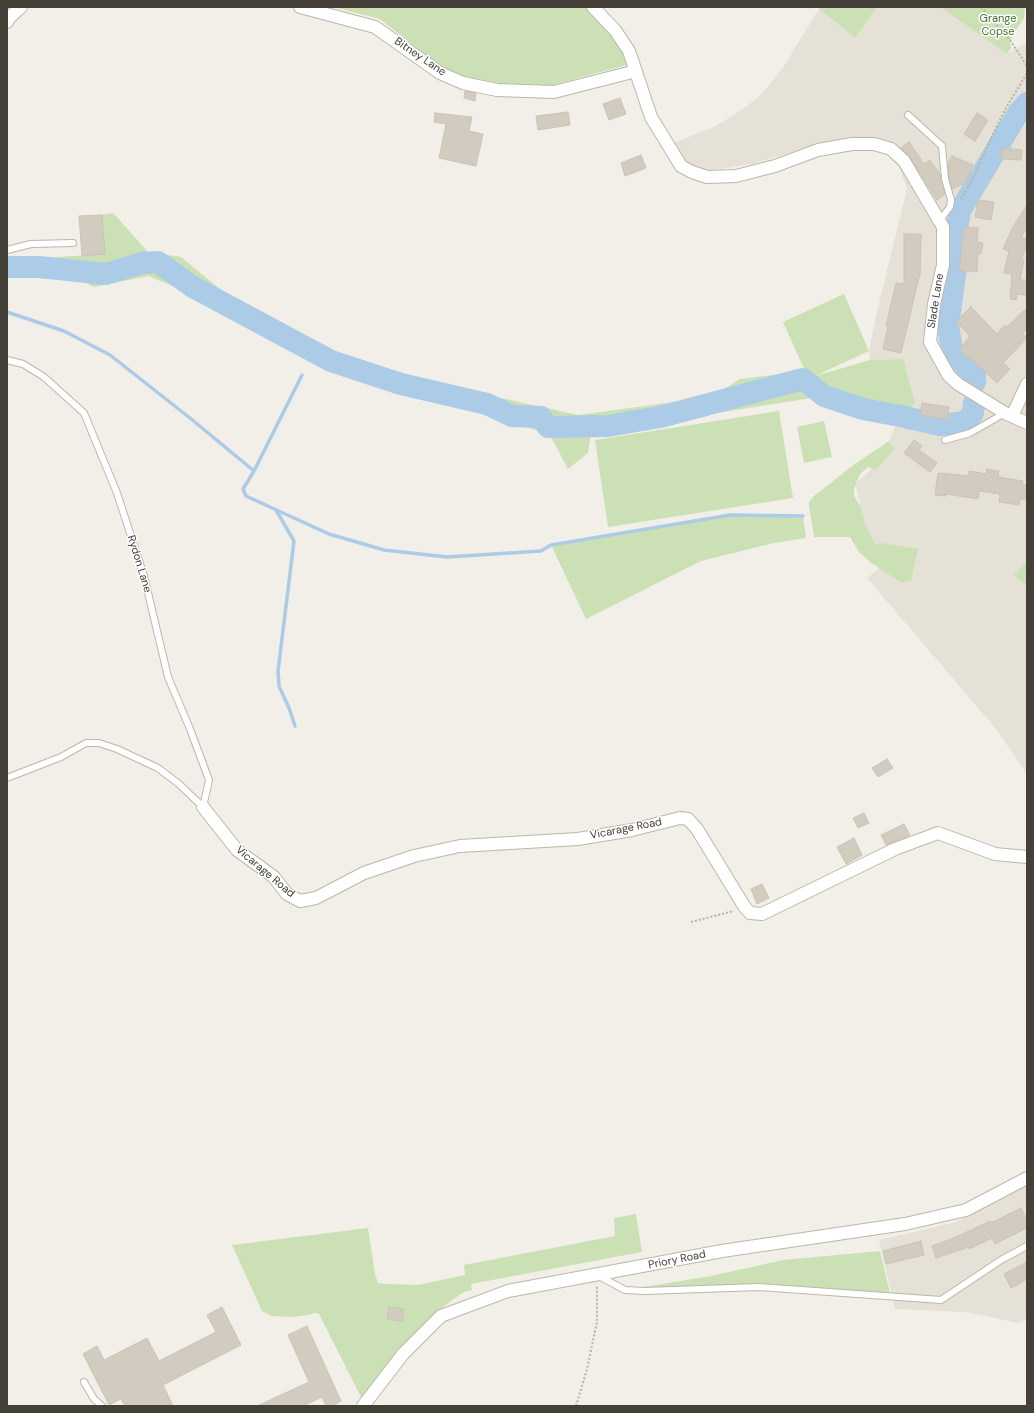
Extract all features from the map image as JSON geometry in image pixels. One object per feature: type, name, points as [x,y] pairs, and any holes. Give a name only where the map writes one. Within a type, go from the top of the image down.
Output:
[{"type":"street","points":[[7,22],[10,17],[21,7]]},
{"type":"street","name":"Bitney Lane","points":[[300,7],[375,27],[440,73],[464,83],[497,90],[554,92],[636,71]]},
{"type":"street","points":[[593,7],[615,30],[629,51],[651,117],[681,166],[692,172],[707,177],[736,176],[775,166],[818,150],[852,144],[874,144],[891,149],[904,161],[941,224]]},
{"type":"street","name":"Slade Lane","points":[[941,224],[943,264],[934,304],[930,342],[950,376],[958,384],[1008,415],[1027,423]]},
{"type":"street","points":[[1008,415],[1027,384]]},
{"type":"street","name":"Vicarage Road","points":[[203,807],[237,850],[274,877],[288,894],[300,901],[316,898],[364,874],[429,852],[460,846],[578,839],[632,830],[680,818],[688,819],[697,828],[747,909]]},
{"type":"street","points":[[747,909],[750,913],[762,914],[895,850],[938,833],[995,854],[1027,857]]},
{"type":"street","name":"Priory Road","points":[[364,1406],[403,1354],[441,1316],[508,1291],[722,1251],[913,1222],[966,1210],[1027,1178]]},
{"type":"lane","points":[[908,115],[942,146],[945,180],[951,200],[950,207],[941,224]]},
{"type":"lane","points":[[7,250],[31,244],[73,243]]},
{"type":"lane","name":"Rydon Lane","points":[[7,360],[23,364],[44,377],[84,413],[116,493],[144,576],[168,677],[190,729],[209,780],[203,807]]},
{"type":"lane","points":[[944,440],[970,433],[1008,415]]},
{"type":"lane","points":[[7,778],[61,757],[86,743],[98,743],[117,749],[158,768],[179,784],[203,807]]},
{"type":"lane","points":[[598,1275],[625,1290],[645,1292],[759,1287],[941,1300],[1001,1260],[1027,1246]]},
{"type":"lane","points":[[84,1382],[94,1399],[102,1406]]},
{"type":"path","points":[[981,7],[1010,40],[1027,66]]},
{"type":"path","points":[[960,200],[972,181],[1006,108],[1027,73]]},
{"type":"path","points":[[691,922],[747,909]]},
{"type":"path","points":[[576,1406],[587,1369],[597,1322],[598,1275]]},
{"type":"shaded area","points":[[877,7],[940,7],[1007,54],[1027,42],[1027,774],[996,729],[867,578],[879,568],[880,565],[867,531],[855,484],[895,449],[889,441],[900,416],[863,409],[816,377],[870,360],[869,351],[876,316],[907,188],[899,167],[889,157],[891,145],[875,138],[825,144],[805,148],[752,164],[712,170],[693,167],[683,159],[673,143],[714,127],[743,109],[762,94],[782,69],[819,9],[855,38]]},
{"type":"shaded area","points":[[1027,1185],[1027,1319],[1019,1323],[965,1312],[895,1309],[879,1240],[956,1222]]},
{"type":"green space","points":[[333,7],[585,7],[605,26],[622,47],[627,65],[552,85],[487,84],[464,80],[443,69],[380,19]]},
{"type":"green space","points":[[820,7],[877,7],[855,38],[819,9]]},
{"type":"green space","name":"Grange Copse","points":[[940,7],[1025,7],[1024,18],[1013,35],[1010,43],[1011,48],[1007,54]]},
{"type":"green space","points":[[113,213],[148,252],[181,257],[237,303],[348,364],[578,415],[711,397],[740,379],[805,371],[783,322],[844,294],[869,351],[815,376],[870,360],[903,359],[915,403],[900,416],[863,409],[824,396],[591,433],[588,453],[568,469],[550,435],[440,398],[360,380],[309,360],[265,333],[193,294],[148,276],[94,287],[69,275],[7,277],[7,261],[10,260],[104,254],[102,215]]},
{"type":"green space","points":[[779,411],[793,498],[608,527],[595,440]]},
{"type":"green space","points":[[824,421],[832,457],[804,463],[797,427]]},
{"type":"green space","points":[[889,441],[895,449],[875,470],[868,467],[860,474],[854,489],[854,496],[860,505],[866,526],[875,544],[881,543],[918,549],[911,581],[902,583],[870,562],[859,552],[850,537],[814,537],[809,506],[809,502],[814,496],[852,466]]},
{"type":"green space","points":[[730,515],[803,516],[806,538],[774,543],[701,561],[586,619],[551,545]]},
{"type":"green space","points":[[1027,560],[1027,586],[1012,574],[1017,572]]},
{"type":"green space","points":[[636,1214],[642,1252],[471,1284],[472,1290],[464,1292],[452,1300],[418,1331],[361,1397],[319,1314],[316,1313],[293,1317],[271,1316],[262,1311],[232,1245],[368,1228],[375,1274],[378,1283],[418,1285],[465,1275],[464,1265],[615,1236],[614,1218]]},
{"type":"green space","points":[[880,1251],[891,1297],[797,1290],[625,1290],[711,1276],[783,1260]]},
{"type":"building","points":[[465,91],[476,93],[475,101],[464,98]]},
{"type":"building","points":[[620,98],[626,114],[609,120],[603,104]]},
{"type":"building","points":[[568,112],[570,125],[538,130],[536,116]]},
{"type":"building","points":[[435,113],[472,117],[469,131],[483,134],[476,166],[439,158],[446,124],[434,122]]},
{"type":"building","points":[[977,113],[988,120],[975,141],[964,134]]},
{"type":"building","points":[[909,142],[924,164],[930,160],[940,174],[945,194],[937,200],[910,157],[901,148]]},
{"type":"building","points":[[1002,148],[1022,150],[1021,160],[1001,159]]},
{"type":"building","points":[[641,155],[646,168],[625,176],[621,163]]},
{"type":"building","points":[[952,156],[973,165],[965,183],[952,189],[949,178],[948,163]]},
{"type":"building","points":[[978,200],[994,202],[991,220],[975,217]]},
{"type":"building","points":[[1027,205],[1027,227],[1021,237],[1027,239],[1027,246],[1021,259],[1024,260],[1020,280],[1027,280],[1027,295],[1017,294],[1016,300],[1010,299],[1012,274],[1004,273],[1009,251],[1003,249],[1013,227]]},
{"type":"building","points":[[102,215],[105,254],[82,256],[79,216]]},
{"type":"building","points":[[964,227],[978,228],[977,242],[983,243],[981,254],[978,253],[977,272],[959,270]]},
{"type":"building","points":[[904,234],[921,234],[920,277],[901,353],[883,349],[888,327],[886,326],[896,283],[904,284]]},
{"type":"building","points":[[971,307],[997,334],[1005,325],[1007,327],[1027,308],[1027,329],[1022,333],[1027,338],[1003,363],[1010,369],[997,383],[959,350],[970,336],[956,321]]},
{"type":"building","points":[[922,403],[949,407],[947,419],[920,415]]},
{"type":"building","points":[[914,440],[922,446],[919,450],[937,463],[930,472],[904,453]]},
{"type":"building","points":[[987,469],[999,471],[998,477],[1023,481],[1022,484],[1027,485],[1027,500],[1020,499],[1019,505],[999,502],[1000,494],[979,491],[978,499],[946,494],[946,496],[935,495],[938,473],[969,476],[969,471],[986,474]]},
{"type":"building","points":[[887,759],[893,768],[878,777],[872,768]]},
{"type":"building","points":[[864,813],[869,823],[858,828],[853,818]]},
{"type":"building","points":[[904,824],[910,835],[886,845],[881,835]]},
{"type":"building","points":[[854,838],[862,855],[846,864],[837,847]]},
{"type":"building","points":[[762,884],[769,898],[757,904],[751,889]]},
{"type":"building","points":[[1021,1208],[1027,1220],[1027,1228],[995,1244],[992,1238],[969,1249],[969,1247],[936,1258],[932,1246],[954,1238],[990,1221],[991,1223]]},
{"type":"building","points":[[921,1241],[924,1255],[886,1264],[883,1251]]},
{"type":"building","points":[[1027,1262],[1027,1279],[1011,1288],[1004,1274]]},
{"type":"building","points":[[222,1307],[241,1345],[163,1385],[173,1406],[125,1406],[121,1399],[109,1405],[83,1354],[97,1346],[104,1360],[147,1338],[159,1361],[216,1332],[207,1315]]},
{"type":"building","points":[[389,1307],[404,1309],[402,1321],[387,1319]]},
{"type":"building","points":[[307,1326],[341,1401],[331,1406],[326,1406],[322,1397],[303,1406],[257,1406],[309,1382],[288,1335]]},
{"type":"waterway","points":[[975,382],[975,375],[965,366],[952,349],[948,326],[956,268],[960,211],[1018,113],[1027,103]]},
{"type":"waterway","points":[[7,267],[39,267],[106,274],[142,263],[158,262],[193,287],[331,361],[401,384],[487,404],[512,416],[541,417],[548,427],[608,426],[660,417],[803,379],[824,396],[863,409],[940,425],[965,422],[973,413],[974,403]]},
{"type":"waterway","points":[[7,312],[64,331],[110,355],[254,471],[243,489],[246,496],[329,534],[384,550],[447,557],[541,551],[551,545],[730,515],[803,516]]},
{"type":"waterway","points":[[254,471],[302,375]]},
{"type":"waterway","points":[[276,510],[294,541],[278,671],[279,686],[295,726]]}]
